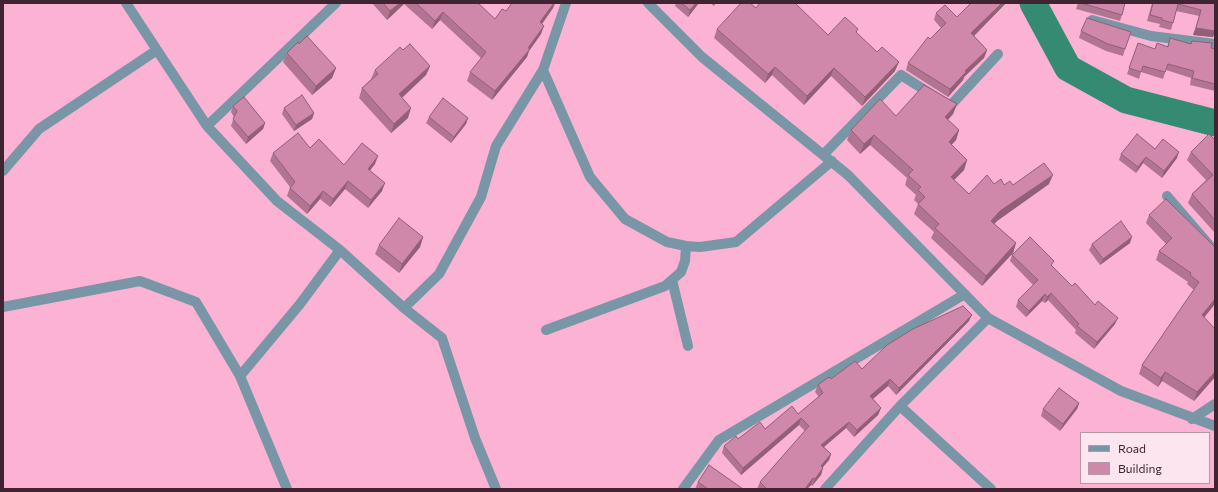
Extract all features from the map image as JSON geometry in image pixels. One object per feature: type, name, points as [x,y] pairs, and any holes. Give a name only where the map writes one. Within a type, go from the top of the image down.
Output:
[{"type":"street","points":[[126,3],[207,126],[277,201],[340,250],[404,308],[442,338],[474,438],[496,489]]},
{"type":"street","points":[[207,126],[336,3]]},
{"type":"street","points":[[404,308],[438,274],[481,197],[496,146],[543,70],[566,3]]},
{"type":"street","points":[[648,3],[702,56],[848,175],[988,318],[1121,391],[1192,419],[1215,426]]},
{"type":"street","points":[[1089,20],[1151,36],[1215,44]]},
{"type":"street","points":[[3,170],[39,129],[157,50]]},
{"type":"street","points":[[824,155],[900,75],[950,106],[998,54]]},
{"type":"street","points":[[543,70],[590,177],[625,219],[667,242],[700,247],[736,242],[832,162]]},
{"type":"street","points":[[1166,196],[1215,252]]},
{"type":"street","points":[[546,330],[665,286],[681,272],[686,246]]},
{"type":"street","points":[[240,376],[300,304],[340,250]]},
{"type":"street","points":[[672,280],[688,346]]},
{"type":"street","points":[[3,307],[140,281],[196,302],[240,376],[287,489]]},
{"type":"street","points":[[683,489],[719,440],[965,294]]},
{"type":"street","points":[[825,489],[900,406],[988,318]]},
{"type":"street","points":[[1192,419],[1215,404]]},
{"type":"street","points":[[900,406],[991,489]]},
{"type":"building","points":[[383,3],[400,3],[390,11]]},
{"type":"building","points":[[416,3],[478,3],[495,19],[502,9],[506,11],[512,3],[554,3],[540,22],[544,26],[528,48],[530,49],[495,91],[470,72],[486,52],[443,12],[435,21]]},
{"type":"building","points":[[681,3],[696,3],[690,10]]},
{"type":"building","points":[[741,3],[750,3],[756,8],[760,3],[795,3],[828,35],[845,17],[858,29],[856,32],[877,52],[882,47],[899,62],[865,97],[834,68],[807,96],[775,67],[768,74],[717,29]]},
{"type":"building","points":[[971,3],[1002,3],[971,33],[987,50],[965,71],[966,72],[950,89],[908,63],[928,37],[930,39],[946,23],[936,13],[945,5],[957,17]]},
{"type":"building","points":[[1081,3],[1125,3],[1122,15]]},
{"type":"building","points":[[1153,3],[1215,3],[1215,31],[1196,28],[1201,10],[1178,4],[1173,23],[1150,15]]},
{"type":"building","points":[[1087,18],[1131,32],[1125,49],[1108,44],[1081,31]]},
{"type":"building","points":[[307,36],[336,68],[316,86],[287,53],[298,42],[299,44]]},
{"type":"building","points":[[1170,38],[1191,44],[1192,41],[1212,43],[1211,48],[1215,49],[1215,84],[1192,78],[1194,71],[1168,64],[1165,72],[1143,66],[1141,72],[1129,68],[1138,43],[1155,49],[1157,43],[1168,47]]},
{"type":"building","points":[[410,44],[430,66],[399,94],[411,108],[394,124],[362,88],[378,74],[375,70],[400,47],[403,50]]},
{"type":"building","points":[[924,85],[957,104],[945,117],[959,130],[949,142],[967,160],[951,177],[969,194],[987,175],[994,184],[1001,179],[1004,185],[1010,181],[1013,185],[1044,163],[1053,175],[1000,211],[991,221],[1016,243],[986,276],[935,228],[939,224],[918,204],[925,197],[918,190],[921,187],[908,175],[913,170],[874,135],[864,144],[851,130],[880,99],[896,116]]},
{"type":"building","points":[[302,95],[314,113],[296,125],[284,108]]},
{"type":"building","points":[[244,97],[265,123],[248,137],[233,119],[237,111],[233,106]]},
{"type":"building","points":[[443,98],[468,118],[454,137],[429,117]]},
{"type":"building","points":[[298,133],[310,148],[319,139],[344,165],[362,143],[378,156],[368,169],[385,183],[371,200],[348,181],[333,199],[323,191],[310,206],[290,188],[295,182],[273,153]]},
{"type":"building","points":[[1137,134],[1155,149],[1163,139],[1179,152],[1164,171],[1146,157],[1138,167],[1121,154]]},
{"type":"building","points":[[1209,134],[1215,140],[1215,220],[1192,194],[1213,175],[1191,152]]},
{"type":"building","points":[[1166,199],[1215,247],[1215,299],[1202,315],[1215,329],[1215,372],[1197,392],[1165,372],[1161,378],[1142,365],[1199,282],[1190,275],[1191,273],[1159,251],[1172,238],[1149,215]]},
{"type":"building","points":[[399,218],[423,237],[402,264],[379,245]]},
{"type":"building","points":[[1121,221],[1132,237],[1103,259],[1092,244]]},
{"type":"building","points":[[1030,237],[1054,261],[1051,265],[1072,286],[1075,283],[1095,305],[1098,301],[1118,318],[1097,342],[1077,326],[1079,324],[1051,293],[1047,297],[1045,294],[1029,311],[1018,300],[1038,280],[1012,255]]},
{"type":"building","points":[[963,306],[972,315],[899,388],[890,379],[870,396],[881,408],[857,430],[849,422],[821,445],[831,454],[821,466],[823,468],[815,479],[813,478],[805,489],[767,489],[760,482],[809,426],[801,418],[743,468],[724,446],[736,436],[738,439],[760,422],[765,429],[792,406],[798,414],[823,393],[818,385],[829,377],[831,379],[855,361],[862,369],[887,345],[913,329]]},
{"type":"building","points":[[1059,388],[1079,403],[1063,424],[1043,409]]},
{"type":"building","points":[[709,465],[743,489],[708,489],[698,482]]},
{"type":"waterway","points":[[1033,3],[1068,68],[1126,100],[1215,123]]}]
